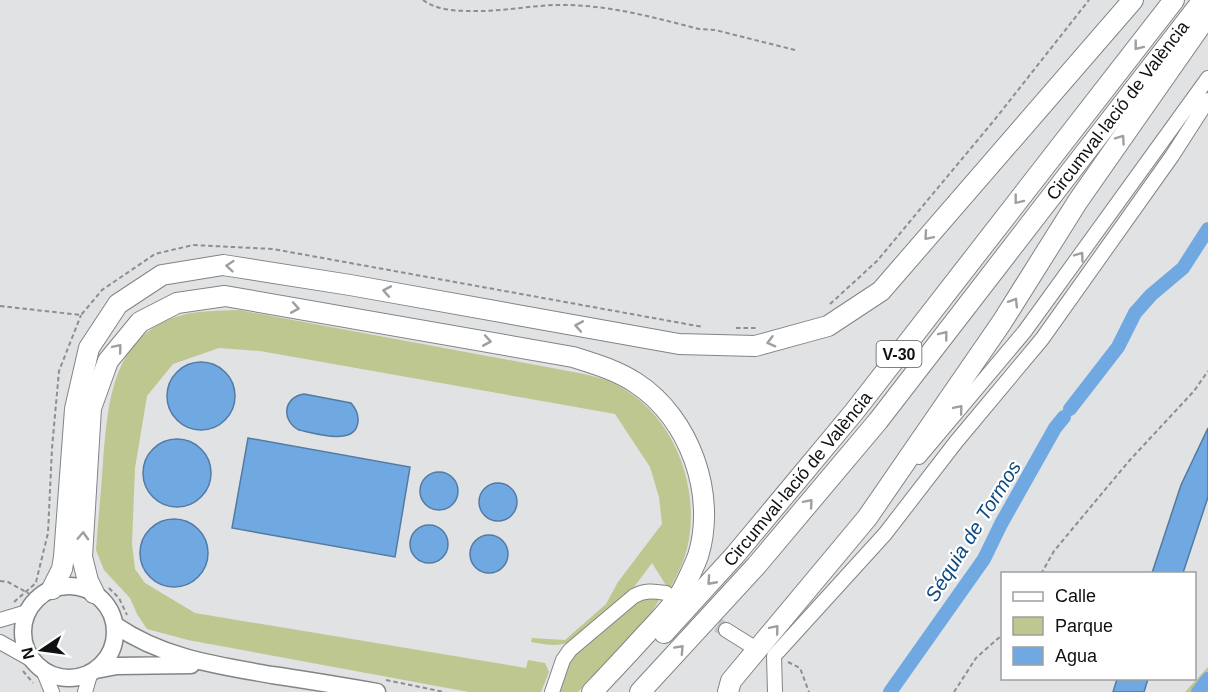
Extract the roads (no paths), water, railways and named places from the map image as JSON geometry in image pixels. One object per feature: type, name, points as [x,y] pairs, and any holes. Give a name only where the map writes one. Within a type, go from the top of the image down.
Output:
[{"type":"highway","points":[[36,592],[62,569],[75,409],[89,348],[118,304],[162,275],[223,265],[350,285],[679,344],[755,346],[828,327],[881,291],[1133,0]]},
{"type":"highway","name":"Circumval·lació de València","points":[[607,692],[727,564],[854,412],[1173,0]]},
{"type":"highway","name":"Circumval·lació de València","points":[[640,692],[756,566],[878,421],[1203,0]]},
{"type":"highway","points":[[728,692],[731,681],[766,653],[867,518],[1002,322],[1078,201],[1208,15]]},
{"type":"highway","points":[[100,589],[88,581],[82,557],[91,408],[108,360],[140,322],[177,303],[225,296],[573,357],[612,369],[638,384],[665,408],[690,444],[700,480],[704,519],[698,556],[682,591],[662,618],[592,692]]},
{"type":"main road","points":[[210,664],[153,648],[135,639],[111,612],[100,589],[76,586],[36,592],[23,624],[23,637],[32,670],[62,678],[81,678],[93,672],[117,666],[210,664],[380,685]]},
{"type":"main road","points":[[93,672],[105,661],[112,650],[122,623]]},
{"type":"street","points":[[867,518],[1025,331],[1208,78]]},
{"type":"street","points":[[766,653],[885,534],[956,441],[1042,339],[1172,156],[1208,100]]},
{"type":"street","points":[[552,692],[563,660],[570,650],[634,596],[652,591],[666,593]]},
{"type":"street","points":[[0,620],[36,592]]},
{"type":"street","points":[[726,630],[766,653],[775,692]]},
{"type":"street","points":[[0,642],[32,670],[52,692]]},
{"type":"street","points":[[85,692],[93,672]]},
{"type":"water","points":[[201,362],[214,365],[225,372],[232,383],[235,396],[232,409],[225,420],[214,427],[201,430],[188,427],[177,420],[170,409],[167,396],[170,383],[177,372],[188,365]]},
{"type":"water","points":[[304,394],[351,403],[358,417],[357,426],[353,432],[348,435],[331,436],[299,430],[293,426],[287,415],[288,404],[297,396]]},
{"type":"water","points":[[1208,428],[1208,497],[1183,572],[1152,572],[1181,485]]},
{"type":"water","points":[[248,438],[410,467],[395,557],[232,528]]},
{"type":"water","points":[[177,439],[190,442],[201,449],[208,460],[211,473],[208,486],[201,497],[190,504],[177,507],[164,504],[153,497],[146,486],[143,473],[146,460],[153,449],[164,442]]},
{"type":"water","points":[[439,472],[446,473],[452,478],[457,484],[457,498],[452,504],[446,509],[439,510],[432,509],[426,504],[421,498],[420,491],[421,484],[426,478],[432,473]]},
{"type":"water","points":[[498,483],[505,484],[511,489],[516,495],[516,509],[511,515],[505,520],[498,521],[491,520],[485,515],[480,509],[479,502],[480,495],[485,489],[491,484]]},
{"type":"water","points":[[174,519],[187,522],[198,529],[205,540],[208,553],[205,566],[198,577],[187,584],[174,587],[161,584],[150,577],[143,566],[140,553],[143,540],[150,529],[161,522]]},
{"type":"water","points":[[429,525],[436,526],[442,531],[447,537],[447,551],[442,557],[436,562],[429,563],[422,562],[416,557],[411,551],[410,544],[411,537],[416,531],[422,526]]},
{"type":"water","points":[[489,535],[496,536],[502,541],[507,547],[507,561],[502,567],[496,572],[489,573],[482,572],[476,567],[471,561],[470,554],[471,547],[476,541],[482,536]]},
{"type":"water","points":[[1116,680],[1148,680],[1144,692],[1113,692]]},
{"type":"waterway","name":"Séquia de Tormos","points":[[1070,409],[1118,347],[1135,313],[1151,295],[1183,268],[1208,229]]},
{"type":"waterway","name":"Séquia de Tormos","points":[[890,692],[984,559],[1055,428],[1064,417]]},
{"type":"waterway","points":[[1198,692],[1208,679]]},
{"type":"tunnel","points":[[682,603],[726,630]]}]
